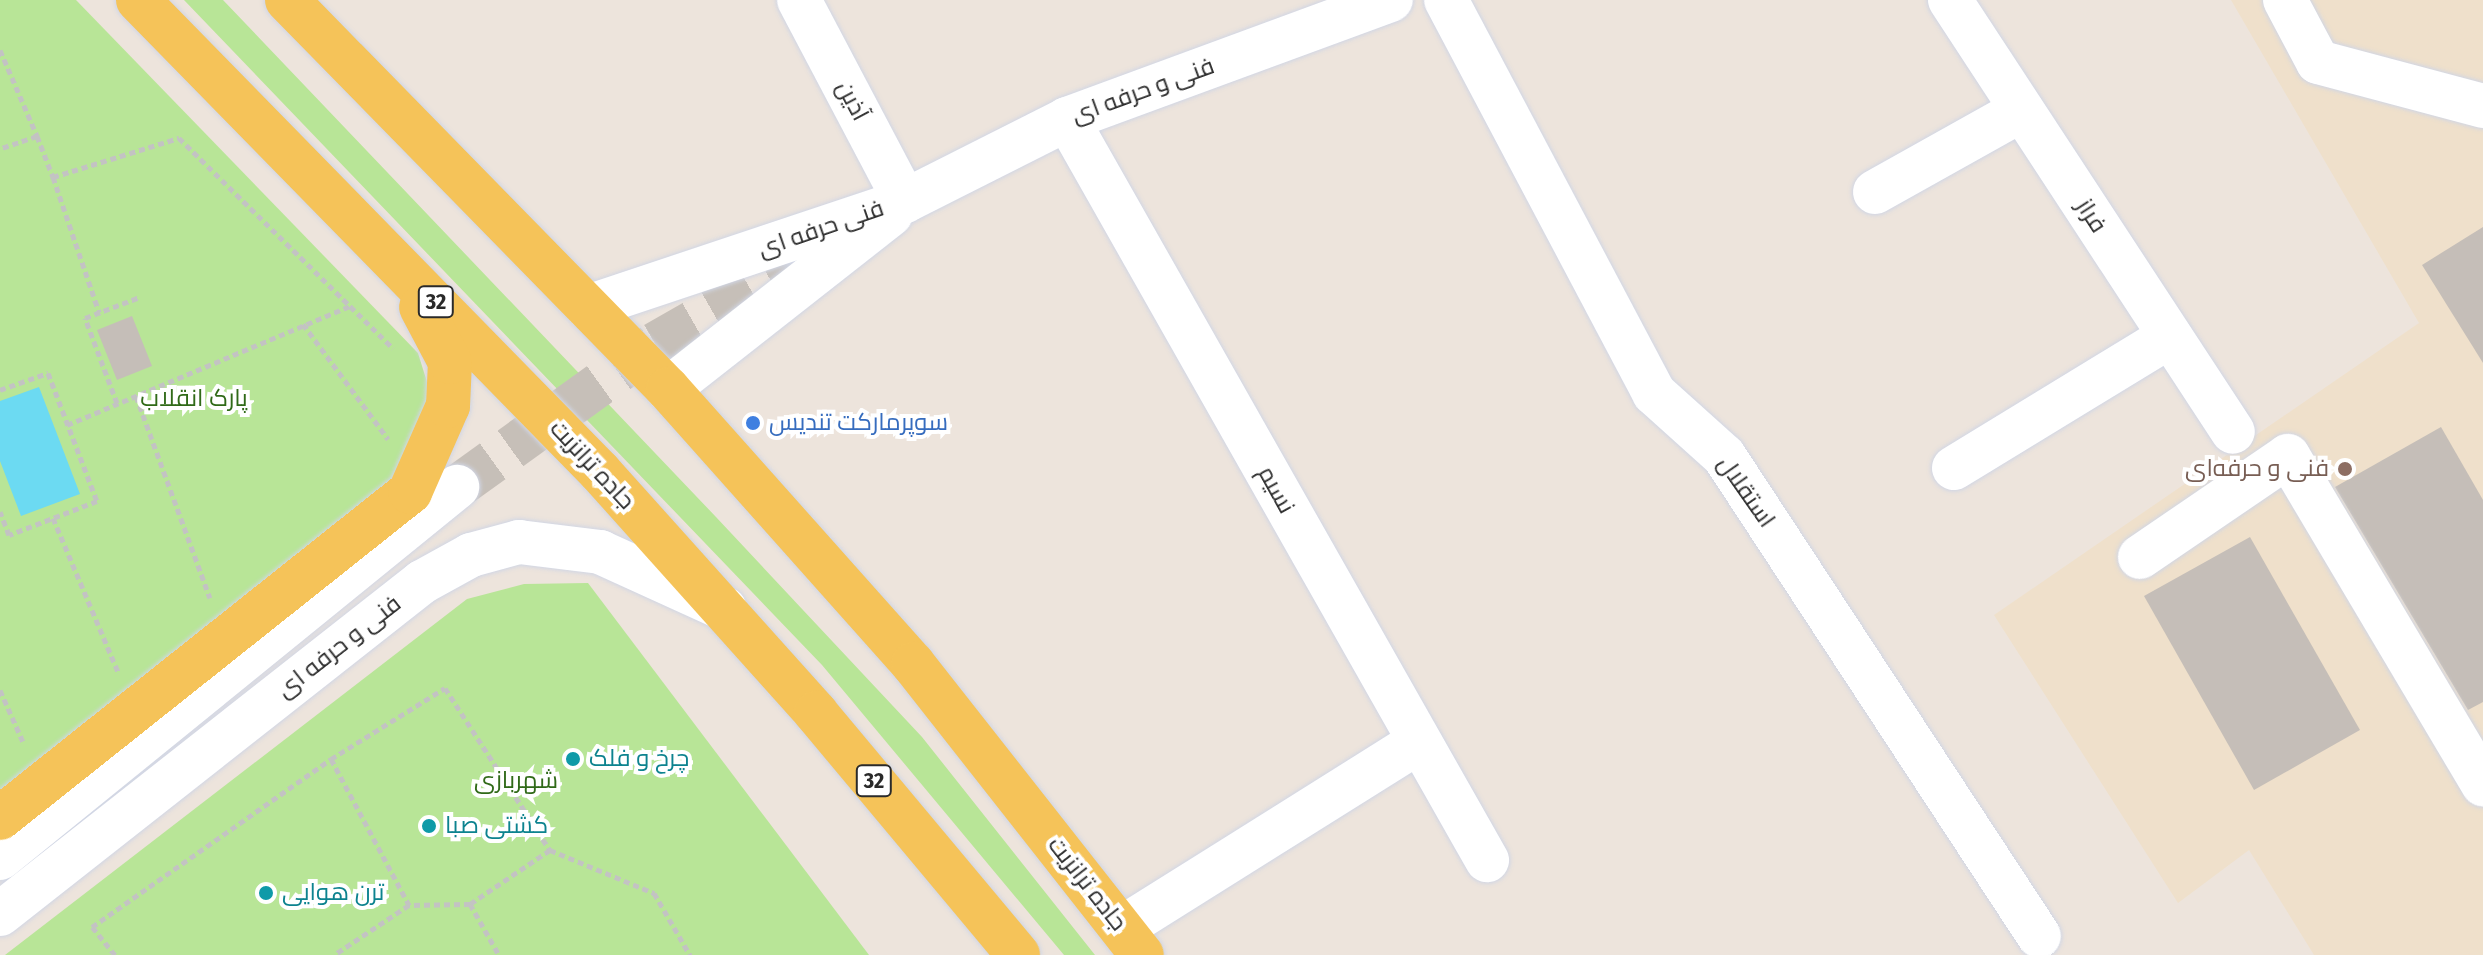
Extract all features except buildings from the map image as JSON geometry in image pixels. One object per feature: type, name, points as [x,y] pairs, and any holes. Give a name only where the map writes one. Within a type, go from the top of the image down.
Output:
[{"type":"main road","name":"جاده ترانزیت","points":[[138,0],[395,259],[727,610],[1018,955]]},
{"type":"main road","name":"جاده ترانزیت","points":[[287,0],[668,389],[913,664],[1132,941]]},
{"type":"main road","points":[[0,818],[410,492],[448,406],[450,362],[395,259]]},
{"type":"street","name":"آذین","points":[[799,0],[905,201]]},
{"type":"street","name":"فنی و حرفه ای","points":[[905,201],[1067,119],[1391,0]]},
{"type":"street","name":"استقلال","points":[[1446,0],[1654,393],[1724,456],[2039,936]]},
{"type":"street","name":"فراز","points":[[1950,0],[2233,432]]},
{"type":"street","points":[[2285,0],[2318,62],[2483,106]]},
{"type":"street","points":[[1875,192],[2022,110]]},
{"type":"street","name":"نسيم","points":[[1067,119],[1487,860]]},
{"type":"street","name":"فنی حرفه ای","points":[[588,307],[905,201]]},
{"type":"street","name":"فنی حرفه ای","points":[[668,389],[905,201]]},
{"type":"street","points":[[1954,468],[2170,336]]},
{"type":"street","points":[[2140,557],[2288,456],[2483,784]]},
{"type":"street","points":[[0,858],[457,487]]},
{"type":"street","name":"فنی و حرفه ای","points":[[0,914],[422,582],[471,555],[519,542],[600,552],[727,610]]},
{"type":"street","points":[[1132,941],[1418,742]]},
{"type":"path","points":[[0,50],[53,177],[99,312]]},
{"type":"path","points":[[0,149],[37,136]]},
{"type":"path","points":[[53,177],[179,138],[350,306],[67,425]]},
{"type":"path","points":[[117,403],[85,318],[140,297]]},
{"type":"path","points":[[303,324],[395,448]]},
{"type":"path","points":[[0,390],[48,373],[97,501],[9,535],[0,512]]},
{"type":"path","points":[[136,396],[217,616]]},
{"type":"path","points":[[53,518],[125,689]]},
{"type":"path","points":[[115,955],[92,927],[331,759],[445,688],[550,850],[654,893],[690,955]]},
{"type":"path","points":[[0,690],[26,748]]},
{"type":"path","points":[[331,759],[409,905]]},
{"type":"path","points":[[334,955],[409,905],[470,904],[550,850]]},
{"type":"path","points":[[470,904],[499,955]]},
{"type":"shaded area","name":"فنی و حرفه‌ای","points":[[2231,0],[2483,0],[2483,955],[2314,955],[2249,850],[2178,903],[1994,615],[2419,323]]},
{"type":"green space","name":"پارک انقلاب","points":[[0,0],[76,0],[418,353],[431,395],[392,485],[0,809]]},
{"type":"green space","points":[[184,0],[223,0],[922,737],[1095,955],[1064,955],[822,665]]},
{"type":"green space","name":"شهربازی","points":[[588,583],[869,955],[5,955],[467,599],[524,584]]},
{"type":"water","points":[[39,387],[80,494],[21,516],[0,461],[0,401]]},
{"type":"tunnel","points":[[457,487],[655,344],[837,240]]},
{"type":"place","name":"سوپرمارکت تندیس","points":[[753,423]]},
{"type":"place","name":"فنی و حرفه‌ای","points":[[2345,469]]},
{"type":"place","name":"چرخ و فلک","points":[[573,759]]},
{"type":"place","name":"کشتی صبا","points":[[429,826]]},
{"type":"place","name":"ترن هوایی","points":[[266,893]]}]
